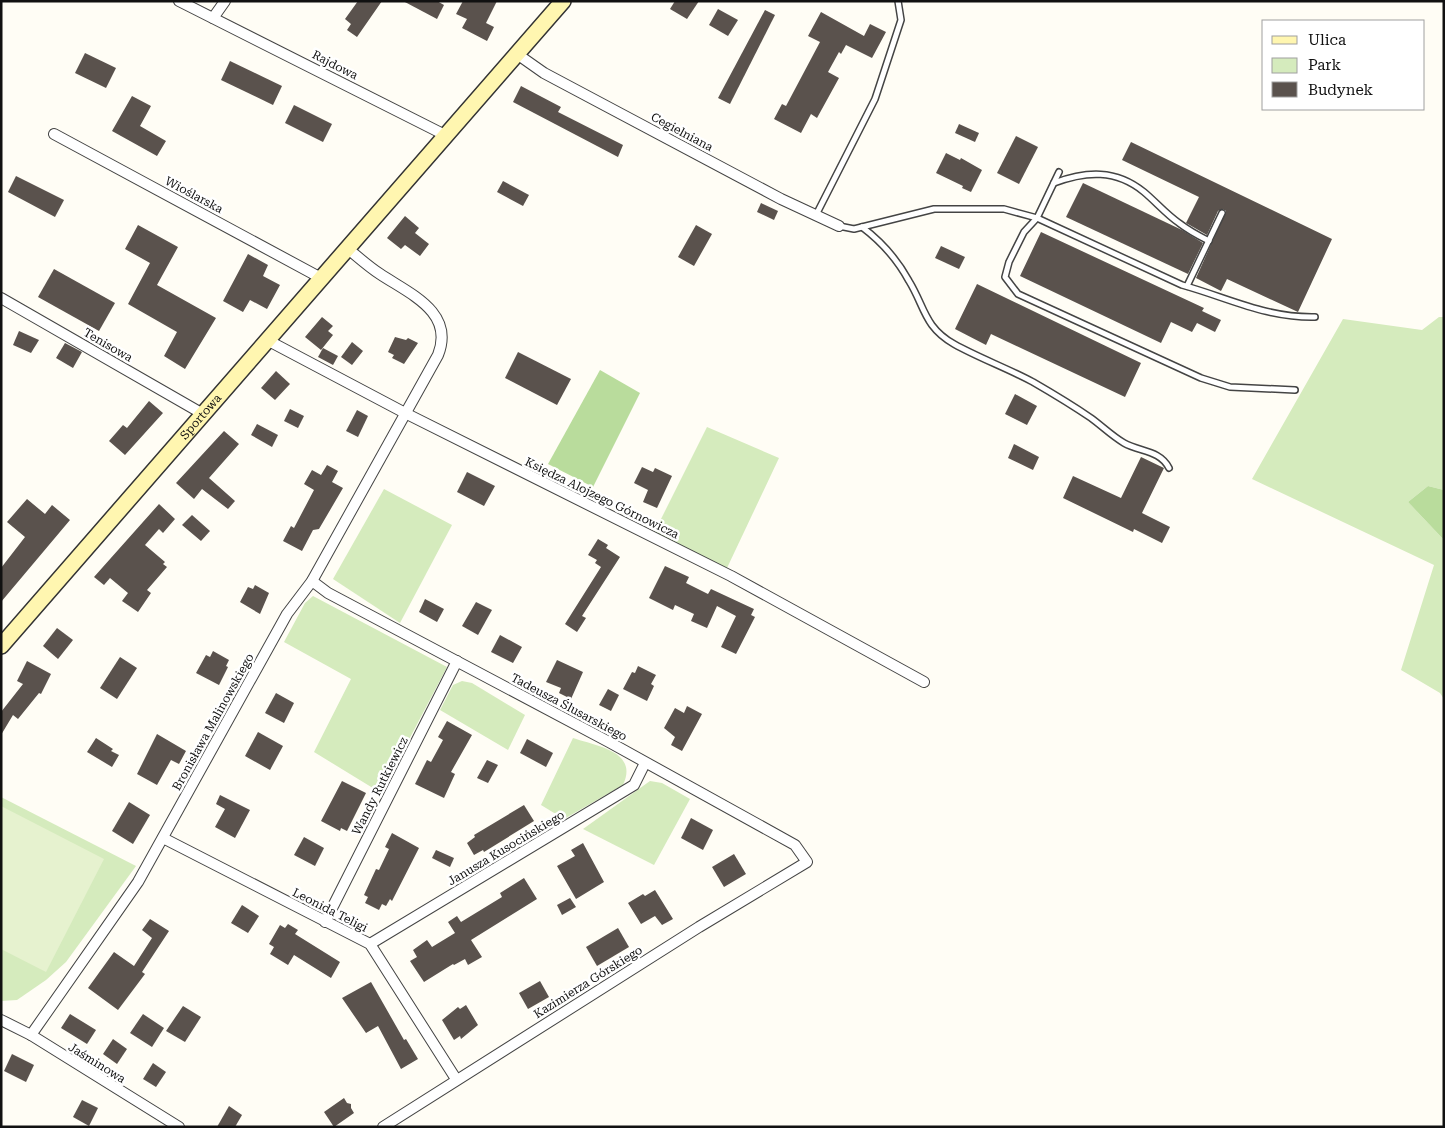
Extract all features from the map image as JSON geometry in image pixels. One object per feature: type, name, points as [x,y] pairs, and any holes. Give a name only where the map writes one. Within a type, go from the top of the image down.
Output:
[{"type":"street","name":"Rajdowa","points":[[179,1],[445,135]]},
{"type":"street","points":[[213,18],[225,1]]},
{"type":"street","name":"Sportowa","points":[[1,646],[563,1]]},
{"type":"street","name":"Cegielniana","points":[[517,54],[544,73],[816,216],[839,226]]},
{"type":"street","name":"Wioślarska","points":[[54,134],[321,278]]},
{"type":"street","name":"Bronisława Malinowskiego","points":[[31,1035],[138,882],[287,614],[312,581],[407,414],[443,344],[443,333],[439,321],[426,305],[378,273],[347,248]]},
{"type":"street","name":"Tenisowa","points":[[1,298],[203,414]]},
{"type":"street","name":"Księdza Alojzego Górnowicza","points":[[267,340],[407,414],[731,576],[924,682]]},
{"type":"street","name":"Tadeusza Ślusarskiego","points":[[312,581],[328,593],[645,763],[795,846],[807,862]]},
{"type":"street","name":"Wandy Rutkiewicz","points":[[325,922],[456,661]]},
{"type":"street","name":"Janusza Kusocińskiego","points":[[370,944],[634,785],[645,763]]},
{"type":"street","name":"Leonida Teligi","points":[[163,838],[370,944],[456,1079]]},
{"type":"street","name":"Kazimierza Górskiego","points":[[383,1127],[456,1079],[807,862]]},
{"type":"street","name":"Jaśminowa","points":[[1,1020],[31,1035],[179,1127]]},
{"type":"lane","points":[[816,216],[875,100],[901,20],[898,1]]},
{"type":"lane","points":[[1059,172],[1036,218],[1024,232],[1009,262],[1006,277],[1018,294],[1201,378],[1230,387],[1294,390]]},
{"type":"lane","points":[[1053,184],[1086,173],[1106,174],[1125,179],[1143,191],[1178,223],[1209,241]]},
{"type":"lane","points":[[839,226],[854,229],[934,209],[1004,209],[1036,218],[1187,286],[1274,315],[1315,317]]},
{"type":"lane","points":[[1187,286],[1222,213]]},
{"type":"lane","points":[[862,227],[876,237],[894,257],[910,282],[930,325],[938,333],[956,345],[1032,382],[1090,418],[1125,444],[1157,455],[1166,461],[1169,468]]},
{"type":"green space","points":[[1439,317],[1444,317],[1444,490],[1428,486],[1408,502],[1444,540],[1444,699],[1440,693],[1401,670],[1434,565],[1252,479],[1343,319],[1422,330]]},
{"type":"green space","points":[[600,370],[640,393],[593,487],[548,464]]},
{"type":"green space","points":[[707,427],[779,458],[727,568],[654,533]]},
{"type":"green space","points":[[1428,486],[1444,490],[1444,540],[1408,502]]},
{"type":"green space","points":[[384,489],[452,525],[400,623],[333,579]]},
{"type":"green space","points":[[313,596],[447,667],[381,793],[314,752],[351,679],[284,642],[305,603]]},
{"type":"green space","points":[[462,681],[472,683],[525,715],[508,750],[440,710],[453,685]]},
{"type":"green space","points":[[573,738],[613,752],[625,764],[626,774],[623,785],[564,819],[541,805]]},
{"type":"green space","points":[[650,781],[662,783],[690,799],[654,865],[583,829]]},
{"type":"green space","points":[[1,797],[136,866],[66,962],[46,980],[17,1000],[1,1001]]},
{"type":"green space","points":[[1,806],[104,859],[46,972],[1,949]]},
{"type":"building","points":[[358,1],[382,1],[357,37],[347,30],[351,24],[345,19]]},
{"type":"building","points":[[403,1],[437,1],[444,5],[437,19]]},
{"type":"building","points":[[463,1],[497,1],[486,23],[494,27],[487,41],[462,28],[467,19],[456,14]]},
{"type":"building","points":[[675,1],[699,1],[687,19],[670,9]]},
{"type":"building","points":[[718,9],[738,20],[728,36],[709,25]]},
{"type":"building","points":[[765,10],[775,15],[730,104],[718,98]]},
{"type":"building","points":[[821,12],[864,36],[870,24],[886,32],[872,58],[846,45],[841,54],[839,52],[828,72],[839,78],[817,118],[811,114],[801,133],[774,119],[782,104],[786,106],[820,42],[808,36]]},
{"type":"building","points":[[85,53],[116,68],[106,88],[75,73]]},
{"type":"building","points":[[230,61],[282,86],[273,105],[221,80]]},
{"type":"building","points":[[521,86],[561,107],[558,112],[623,145],[618,157],[513,102]]},
{"type":"building","points":[[132,96],[151,106],[140,126],[166,141],[157,156],[112,131]]},
{"type":"building","points":[[294,105],[332,124],[323,142],[285,123]]},
{"type":"building","points":[[959,124],[979,133],[975,142],[955,133]]},
{"type":"building","points":[[1016,136],[1038,147],[1019,184],[997,173]]},
{"type":"building","points":[[1131,142],[1332,239],[1298,312],[1227,279],[1221,291],[1196,278],[1226,211],[1222,209],[1218,211],[1207,235],[1186,223],[1199,197],[1122,160]]},
{"type":"building","points":[[946,153],[960,160],[961,158],[982,170],[971,192],[936,173]]},
{"type":"building","points":[[16,176],[64,200],[55,217],[8,192]]},
{"type":"building","points":[[503,181],[529,195],[523,206],[497,192]]},
{"type":"building","points":[[1083,183],[1182,230],[1203,243],[1188,274],[1066,217]]},
{"type":"building","points":[[761,203],[778,211],[774,220],[757,212]]},
{"type":"building","points":[[405,216],[419,228],[415,233],[429,244],[420,256],[405,245],[401,249],[387,238]]},
{"type":"building","points":[[138,225],[178,247],[157,285],[216,318],[185,369],[164,356],[177,332],[128,304],[150,263],[125,249]]},
{"type":"building","points":[[696,225],[712,234],[694,266],[678,257]]},
{"type":"building","points":[[1041,232],[1204,308],[1202,311],[1221,320],[1215,332],[1197,323],[1192,332],[1171,322],[1161,343],[1020,276]]},
{"type":"building","points":[[941,246],[965,257],[959,269],[935,258]]},
{"type":"building","points":[[248,254],[268,265],[263,276],[280,285],[267,309],[250,300],[243,312],[223,301]]},
{"type":"building","points":[[54,269],[115,303],[99,331],[38,297]]},
{"type":"building","points":[[977,284],[1141,363],[1125,397],[991,334],[986,345],[955,329]]},
{"type":"building","points":[[322,317],[333,326],[328,331],[333,335],[321,350],[305,337]]},
{"type":"building","points":[[19,331],[39,340],[31,353],[13,345]]},
{"type":"building","points":[[395,337],[406,340],[408,338],[418,343],[404,364],[392,358],[394,355],[388,352]]},
{"type":"building","points":[[352,342],[363,351],[352,365],[341,357]]},
{"type":"building","points":[[65,343],[82,352],[73,368],[56,358]]},
{"type":"building","points":[[323,348],[338,356],[333,365],[318,357]]},
{"type":"building","points":[[518,352],[571,379],[557,405],[505,378]]},
{"type":"building","points":[[276,371],[290,384],[275,400],[261,388]]},
{"type":"building","points":[[1015,394],[1037,406],[1027,425],[1005,414]]},
{"type":"building","points":[[149,401],[163,413],[125,455],[109,441],[123,425],[127,428]]},
{"type":"building","points":[[290,409],[304,416],[298,428],[284,421]]},
{"type":"building","points":[[357,410],[368,416],[358,437],[346,431]]},
{"type":"building","points":[[257,424],[278,435],[272,447],[251,435]]},
{"type":"building","points":[[224,431],[239,444],[209,478],[235,501],[228,509],[202,489],[194,499],[176,483]]},
{"type":"building","points":[[1014,444],[1039,457],[1033,470],[1008,458]]},
{"type":"building","points":[[1141,457],[1164,468],[1142,513],[1170,527],[1162,543],[1134,529],[1133,532],[1063,498],[1073,476],[1121,498]]},
{"type":"building","points":[[327,465],[338,471],[332,482],[343,488],[319,529],[313,530],[302,551],[283,541],[291,526],[294,528],[314,490],[304,484],[312,470],[321,475]]},
{"type":"building","points":[[642,467],[653,472],[655,468],[672,476],[657,508],[643,502],[648,490],[634,483]]},
{"type":"building","points":[[467,472],[495,486],[484,506],[457,492]]},
{"type":"building","points":[[27,499],[45,514],[52,505],[70,520],[1,602],[1,568],[25,537],[7,522]]},
{"type":"building","points":[[159,504],[175,519],[163,533],[159,529],[145,545],[165,562],[163,564],[167,567],[147,590],[151,593],[138,612],[122,601],[128,593],[110,578],[104,585],[94,577]]},
{"type":"building","points":[[192,515],[210,531],[201,541],[182,525]]},
{"type":"building","points":[[598,539],[608,545],[606,548],[620,557],[582,616],[586,618],[577,632],[565,624],[601,567],[595,563],[597,560],[588,555]]},
{"type":"building","points":[[665,566],[689,577],[686,583],[708,594],[711,589],[754,609],[751,615],[755,617],[736,654],[721,647],[736,616],[717,606],[707,628],[691,621],[694,614],[675,605],[673,610],[649,598]]},
{"type":"building","points":[[255,585],[269,593],[260,614],[240,602],[248,587],[253,589]]},
{"type":"building","points":[[425,599],[444,609],[437,622],[419,612]]},
{"type":"building","points":[[476,602],[492,610],[478,635],[462,626]]},
{"type":"building","points":[[57,628],[73,640],[58,659],[43,646]]},
{"type":"building","points":[[500,635],[522,647],[513,663],[491,652]]},
{"type":"building","points":[[213,651],[229,660],[226,666],[228,667],[219,685],[196,673],[206,655],[210,657]]},
{"type":"building","points":[[120,657],[137,668],[117,699],[100,688]]},
{"type":"building","points":[[557,660],[583,672],[571,699],[559,693],[561,688],[546,682]]},
{"type":"building","points":[[27,661],[51,674],[41,694],[39,693],[18,719],[13,715],[1,735],[1,712],[23,684],[17,681]]},
{"type":"building","points":[[638,666],[656,675],[651,684],[654,686],[647,701],[623,689],[632,672],[635,673]]},
{"type":"building","points":[[608,689],[619,695],[611,711],[599,705]]},
{"type":"building","points":[[276,693],[294,703],[284,723],[265,713]]},
{"type":"building","points":[[687,706],[702,714],[682,751],[671,745],[675,737],[664,728],[675,708],[684,713]]},
{"type":"building","points":[[447,721],[472,735],[451,772],[455,774],[444,798],[415,784],[427,760],[431,762],[443,740],[438,737]]},
{"type":"building","points":[[258,732],[283,746],[270,770],[245,756]]},
{"type":"building","points":[[157,734],[186,751],[179,764],[171,760],[157,785],[137,774]]},
{"type":"building","points":[[96,738],[113,749],[111,751],[119,755],[112,767],[87,752]]},
{"type":"building","points":[[527,739],[553,753],[546,767],[520,753]]},
{"type":"building","points":[[487,760],[498,765],[488,783],[477,778]]},
{"type":"building","points":[[342,781],[366,793],[347,831],[341,828],[340,831],[321,821]]},
{"type":"building","points":[[220,795],[250,810],[235,838],[215,827],[225,809],[216,804]]},
{"type":"building","points":[[129,802],[150,815],[133,844],[112,831]]},
{"type":"building","points":[[524,805],[534,821],[484,852],[483,850],[474,855],[467,843],[475,837],[474,835]]},
{"type":"building","points":[[691,818],[713,830],[703,850],[681,838]]},
{"type":"building","points":[[392,833],[419,848],[392,901],[390,899],[386,906],[382,904],[379,910],[365,903],[368,897],[364,895],[376,869],[379,870],[389,849],[385,847]]},
{"type":"building","points":[[304,837],[324,848],[315,866],[294,855]]},
{"type":"building","points":[[583,843],[604,882],[576,899],[557,866],[575,856],[571,850]]},
{"type":"building","points":[[436,850],[454,858],[450,867],[432,858]]},
{"type":"building","points":[[734,854],[746,874],[724,887],[712,867]]},
{"type":"building","points":[[524,878],[537,899],[471,940],[482,957],[468,965],[465,959],[453,964],[424,982],[410,961],[417,957],[413,950],[427,940],[432,947],[455,933],[448,922],[457,916],[461,922],[502,897],[500,893]]},
{"type":"building","points":[[655,890],[673,919],[662,925],[655,916],[641,924],[628,903],[643,894],[645,896]]},
{"type":"building","points":[[570,898],[576,907],[562,915],[557,905]]},
{"type":"building","points":[[242,905],[259,916],[248,933],[231,923]]},
{"type":"building","points":[[150,919],[169,931],[142,972],[145,974],[118,1010],[88,988],[114,952],[134,966],[152,938],[142,930]]},
{"type":"building","points":[[288,924],[298,930],[295,934],[340,962],[331,978],[294,955],[288,965],[270,954],[274,947],[269,944],[280,925],[285,928]]},
{"type":"building","points":[[618,928],[629,947],[597,966],[586,947]]},
{"type":"building","points":[[540,981],[549,997],[528,1009],[519,993]]},
{"type":"building","points":[[371,982],[404,1040],[406,1039],[418,1059],[401,1069],[378,1026],[366,1033],[342,998]]},
{"type":"building","points":[[466,1005],[478,1025],[461,1039],[460,1036],[454,1040],[442,1020],[458,1007],[460,1009]]},
{"type":"building","points":[[183,1006],[201,1017],[185,1042],[166,1031]]},
{"type":"building","points":[[70,1014],[96,1030],[87,1044],[61,1028]]},
{"type":"building","points":[[143,1014],[164,1028],[152,1047],[130,1033]]},
{"type":"building","points":[[113,1039],[127,1049],[117,1064],[103,1054]]},
{"type":"building","points":[[12,1054],[34,1065],[26,1082],[4,1071]]},
{"type":"building","points":[[153,1063],[166,1072],[156,1087],[143,1079]]},
{"type":"building","points":[[344,1098],[347,1103],[351,1104],[354,1113],[334,1127],[324,1112]]},
{"type":"building","points":[[82,1100],[98,1108],[89,1126],[73,1117]]},
{"type":"building","points":[[229,1106],[242,1115],[235,1127],[217,1127]]}]
